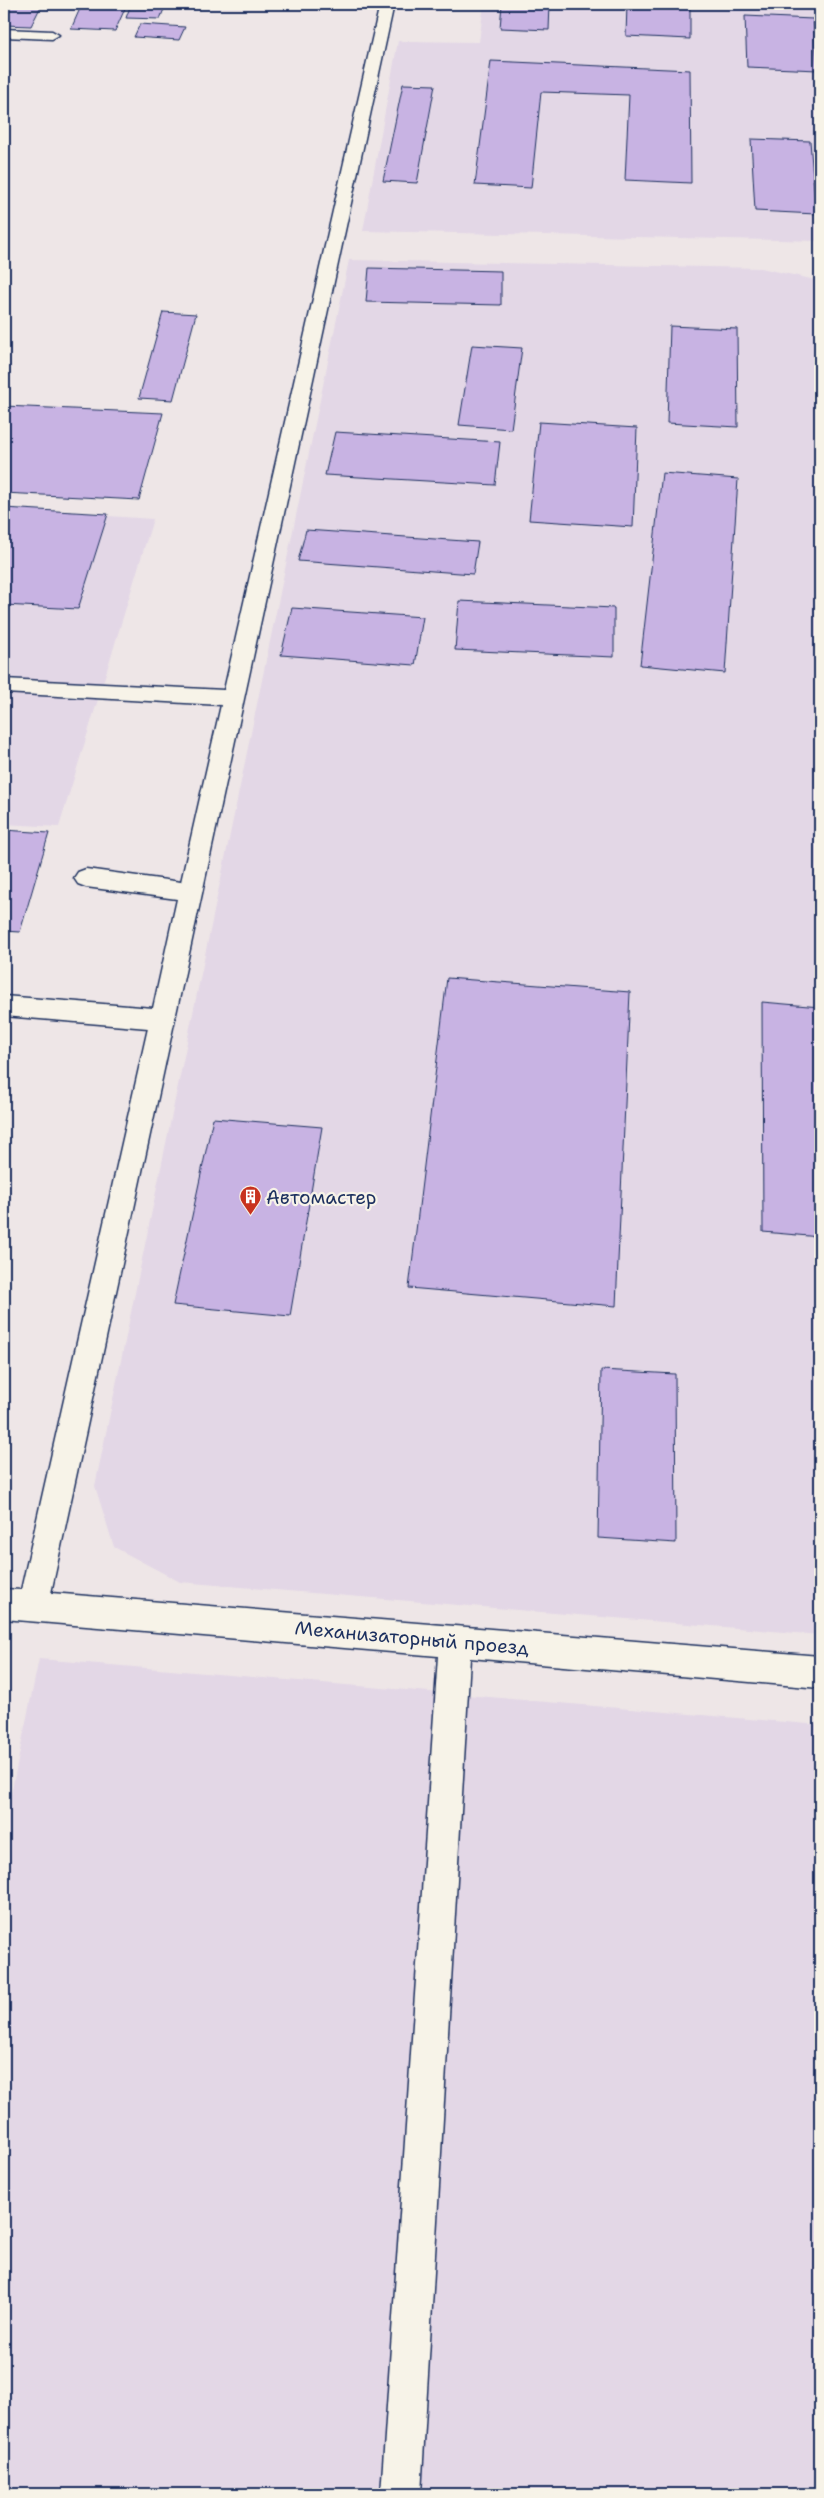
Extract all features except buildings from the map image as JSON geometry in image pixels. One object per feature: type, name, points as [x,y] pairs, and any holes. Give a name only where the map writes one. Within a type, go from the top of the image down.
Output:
[{"type":"street","points":[[18,1605],[163,1019],[387,4]]},
{"type":"street","points":[[4,33],[52,35]]},
{"type":"street","points":[[4,686],[233,698]]},
{"type":"street","points":[[86,878],[191,892]]},
{"type":"street","points":[[4,1006],[163,1019]]},
{"type":"street","name":"Механизаторный проезд","points":[[18,1605],[820,1672]]},
{"type":"street","points":[[401,2494],[455,1642]]},
{"type":"shaded area","points":[[484,4],[820,4],[820,241],[363,231],[398,41],[479,42]]},
{"type":"shaded area","points":[[349,260],[761,268],[820,281],[820,1635],[180,1582],[114,1547],[95,1486]]},
{"type":"shaded area","points":[[4,509],[153,519],[59,827],[4,824]]},
{"type":"shaded area","points":[[39,1659],[820,1725],[820,2494],[4,2494],[4,1828]]},
{"type":"place","name":"Автомастер","points":[[250,1216]]}]
